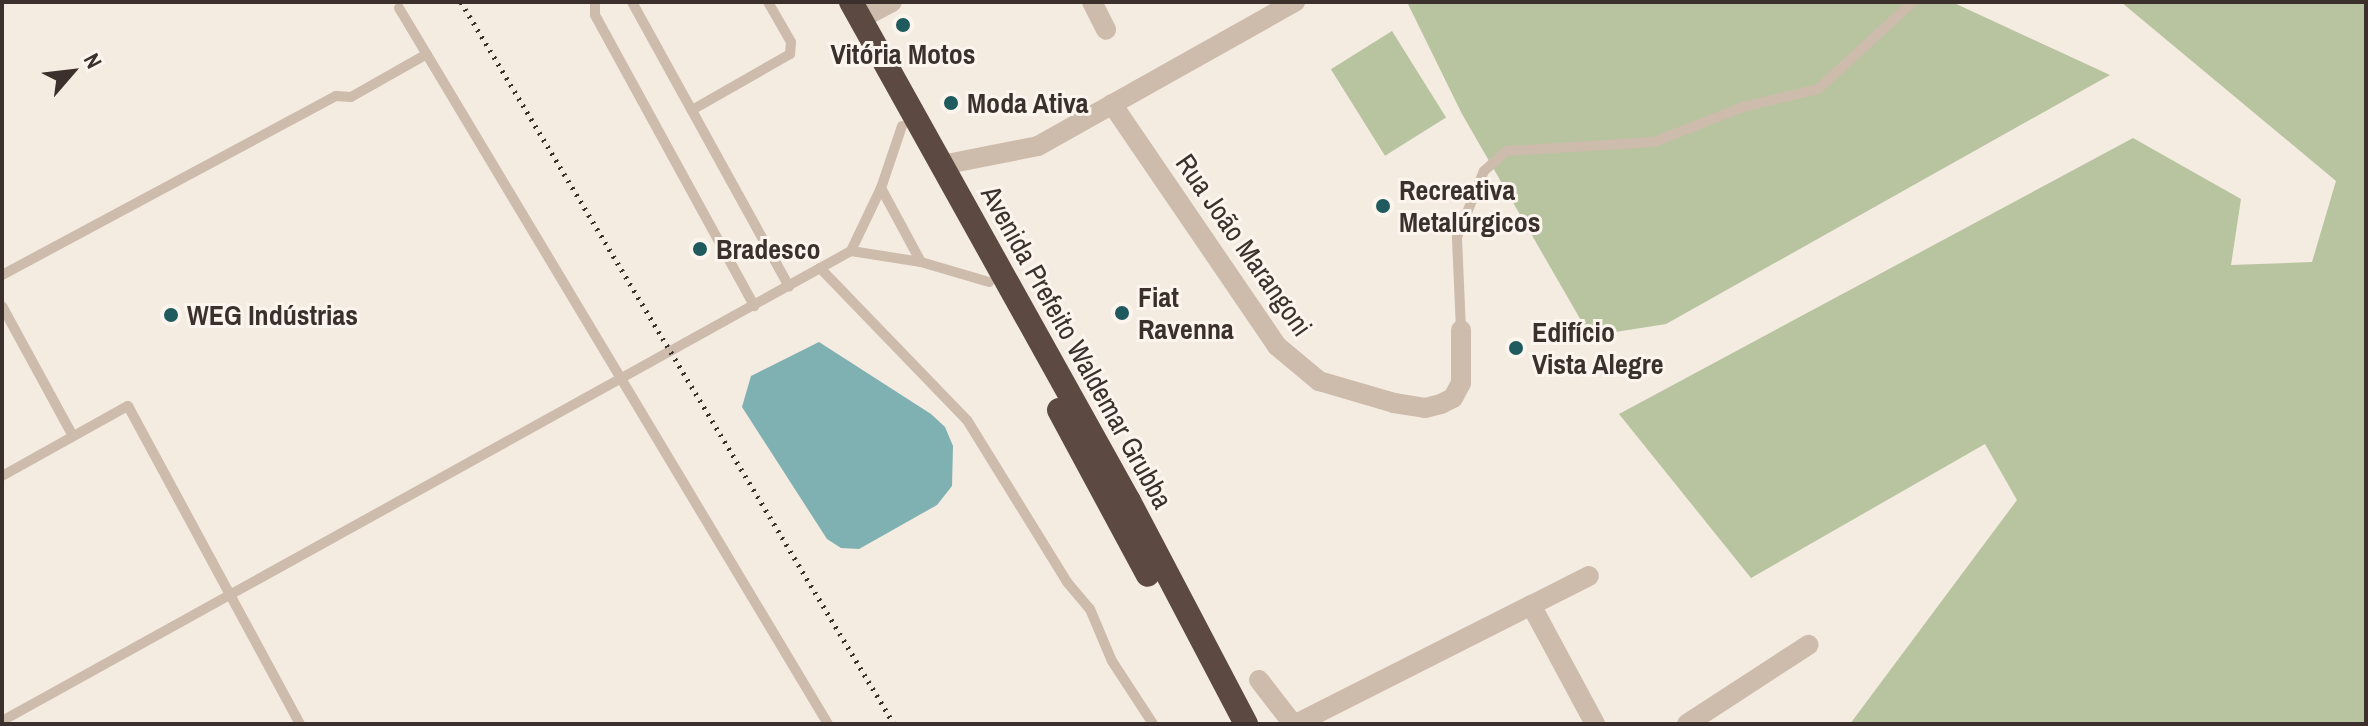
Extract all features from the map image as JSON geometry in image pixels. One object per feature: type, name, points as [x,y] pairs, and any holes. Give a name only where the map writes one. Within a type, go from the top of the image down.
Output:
[{"type":"highway","name":"Avenida Prefeito Waldemar Grubba","points":[[834,2],[1227,724]]},
{"type":"highway","name":"Avenida Prefeito Waldemar Grubba","points":[[856,10],[1246,724]]},
{"type":"street","points":[[856,10],[892,2]]},
{"type":"street","points":[[1092,2],[1106,30]]},
{"type":"street","points":[[942,165],[1038,146],[1295,2]]},
{"type":"street","name":"Rua João Marangoni","points":[[1112,104],[1277,346],[1319,381],[1425,408],[1453,398],[1461,383],[1461,330]]},
{"type":"street","points":[[1259,680],[1295,724],[1589,576]]},
{"type":"street","points":[[1531,605],[1595,724]]},
{"type":"street","points":[[1687,724],[1808,645]]},
{"type":"lane","points":[[595,2],[595,15],[754,306]]},
{"type":"lane","points":[[632,2],[789,286]]},
{"type":"lane","points":[[692,110],[790,54],[791,42],[768,2]]},
{"type":"lane","points":[[1461,330],[1457,237],[1484,171],[1506,151],[1654,142],[1743,107],[1818,89],[1913,2]]},
{"type":"lane","points":[[399,8],[828,724]]},
{"type":"lane","points":[[2,275],[336,96],[351,97],[427,54]]},
{"type":"lane","points":[[2,721],[623,381],[851,251],[881,188],[902,126]]},
{"type":"lane","points":[[881,188],[921,262]]},
{"type":"lane","points":[[851,251],[921,262],[989,282]]},
{"type":"lane","points":[[820,268],[967,420],[1067,582],[1090,609],[1112,661],[1153,724]]},
{"type":"lane","points":[[2,306],[73,436]]},
{"type":"lane","points":[[2,476],[128,406],[300,724]]},
{"type":"green space","points":[[1407,2],[1952,2],[2110,75],[1666,324],[1590,336],[1462,114]]},
{"type":"green space","points":[[2121,2],[2366,2],[2366,724],[1850,724],[2017,500],[1985,444],[1751,578],[1619,414],[2133,138],[2241,199],[2231,265],[2312,262],[2336,181]]},
{"type":"green space","points":[[1392,31],[1446,118],[1385,156],[1331,69]]},
{"type":"water","points":[[819,342],[931,414],[945,427],[953,446],[952,486],[937,505],[859,549],[841,548],[827,539],[742,407],[751,376]]},
{"type":"railway","points":[[461,2],[894,724]]},
{"type":"place","name":"Vitória Motos","points":[[903,25]]},
{"type":"place","name":"Moda Ativa","points":[[951,103]]},
{"type":"place","name":"Recreativa Metalúrgicos","points":[[1383,206]]},
{"type":"place","name":"Bradesco","points":[[700,249]]},
{"type":"place","name":"Fiat Ravenna","points":[[1122,313]]},
{"type":"place","name":"WEG Indústrias","points":[[171,315]]},
{"type":"place","name":"Edifício Vista Alegre","points":[[1516,348]]}]
